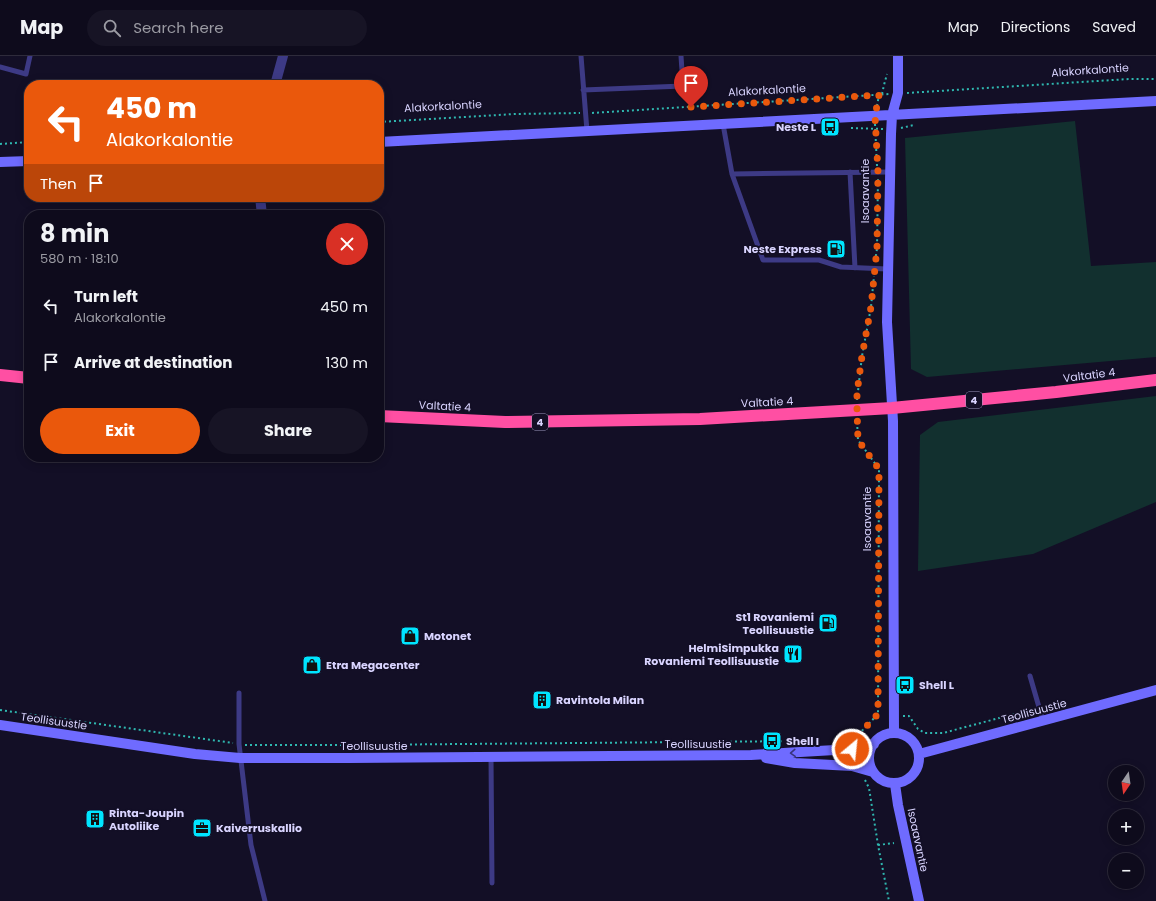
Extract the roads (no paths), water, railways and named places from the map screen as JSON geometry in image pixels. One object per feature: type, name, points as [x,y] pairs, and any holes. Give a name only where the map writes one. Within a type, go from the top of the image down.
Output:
[{"type":"highway","points":[[0,375],[24,377]]},
{"type":"highway","name":"Valtatie 4","points":[[384,416],[505,422],[700,419],[892,408],[1056,392],[1156,380]]},
{"type":"street","points":[[277,80],[283,56]]},
{"type":"street","points":[[894,733],[892,408],[886,322],[891,134],[892,115],[898,93],[898,56]]},
{"type":"street","points":[[384,142],[1156,101]]},
{"type":"street","points":[[0,162],[24,160]]},
{"type":"street","name":"Teollisuustie","points":[[919,754],[1156,690]]},
{"type":"street","name":"Teollisuustie","points":[[0,726],[195,754],[240,758],[750,755],[852,749],[874,744]]},
{"type":"street","points":[[894,733],[908,737],[917,747],[919,754],[919,765],[914,774],[905,782],[894,784],[878,778],[873,772],[869,755],[874,744],[882,736],[894,733]]},
{"type":"street","name":"Teollisuustie","points":[[750,755],[795,764],[852,766],[873,772]]},
{"type":"street","name":"Isoaavantie","points":[[894,784],[919,901]]},
{"type":"lane","points":[[0,67],[26,74],[30,56]]},
{"type":"lane","points":[[580,56],[587,131]]},
{"type":"lane","points":[[583,90],[683,86],[681,56]]},
{"type":"lane","points":[[723,124],[732,174],[763,260],[819,260],[841,268],[887,268]]},
{"type":"lane","points":[[850,172],[855,268]]},
{"type":"lane","points":[[732,174],[890,172]]},
{"type":"lane","points":[[1030,676],[1043,721]]},
{"type":"lane","points":[[238,693],[240,758],[251,845],[265,901]]},
{"type":"lane","points":[[491,757],[492,883]]},
{"type":"place","name":"Neste L","points":[[830,127]]},
{"type":"place","name":"Neste Express","points":[[836,249]]},
{"type":"place","name":"St1 Rovaniemi Teollisuustie","points":[[828,623]]},
{"type":"place","name":"Motonet","points":[[410,636]]},
{"type":"place","name":"HelmiSimpukka Rovaniemi Teollisuustie","points":[[793,654]]},
{"type":"place","name":"Etra Megacenter","points":[[312,665]]},
{"type":"place","name":"Shell L","points":[[905,685]]},
{"type":"place","name":"Ravintola Milan","points":[[542,700]]},
{"type":"place","name":"Shell I","points":[[772,741]]},
{"type":"place","name":"Rinta-Joupin Autoliike","points":[[95,819]]},
{"type":"place","name":"Kaiverruskallio","points":[[202,828]]}]
